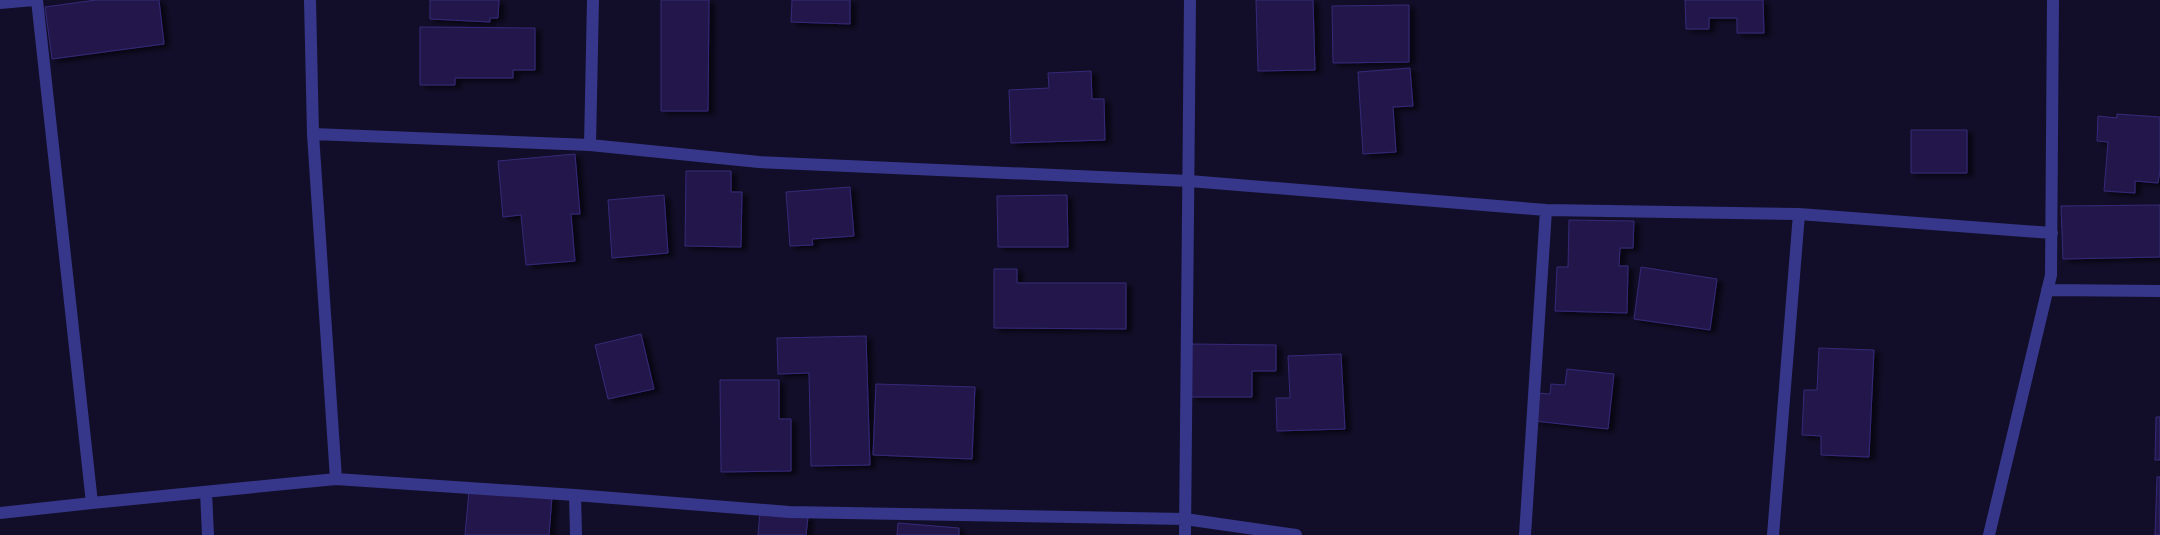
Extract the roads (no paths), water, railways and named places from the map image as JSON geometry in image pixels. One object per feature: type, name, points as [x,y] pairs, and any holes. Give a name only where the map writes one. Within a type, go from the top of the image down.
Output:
[{"type":"street","points":[[0,3],[36,0],[92,503]]},
{"type":"street","points":[[310,0],[313,134],[336,479]]},
{"type":"street","points":[[590,144],[594,0]]},
{"type":"street","points":[[1185,535],[1190,0]]},
{"type":"street","points":[[1989,535],[2051,275],[2053,0]]},
{"type":"street","points":[[313,134],[590,144],[759,162],[1189,182],[1546,210],[1799,214],[2052,233]]},
{"type":"street","points":[[1525,535],[1546,210]]},
{"type":"street","points":[[1773,535],[1799,214]]},
{"type":"street","points":[[2047,290],[2160,292]]},
{"type":"street","points":[[0,513],[336,479],[790,512],[1185,519],[1296,535]]},
{"type":"street","points":[[206,492],[208,535]]},
{"type":"street","points":[[575,495],[576,535]]}]
